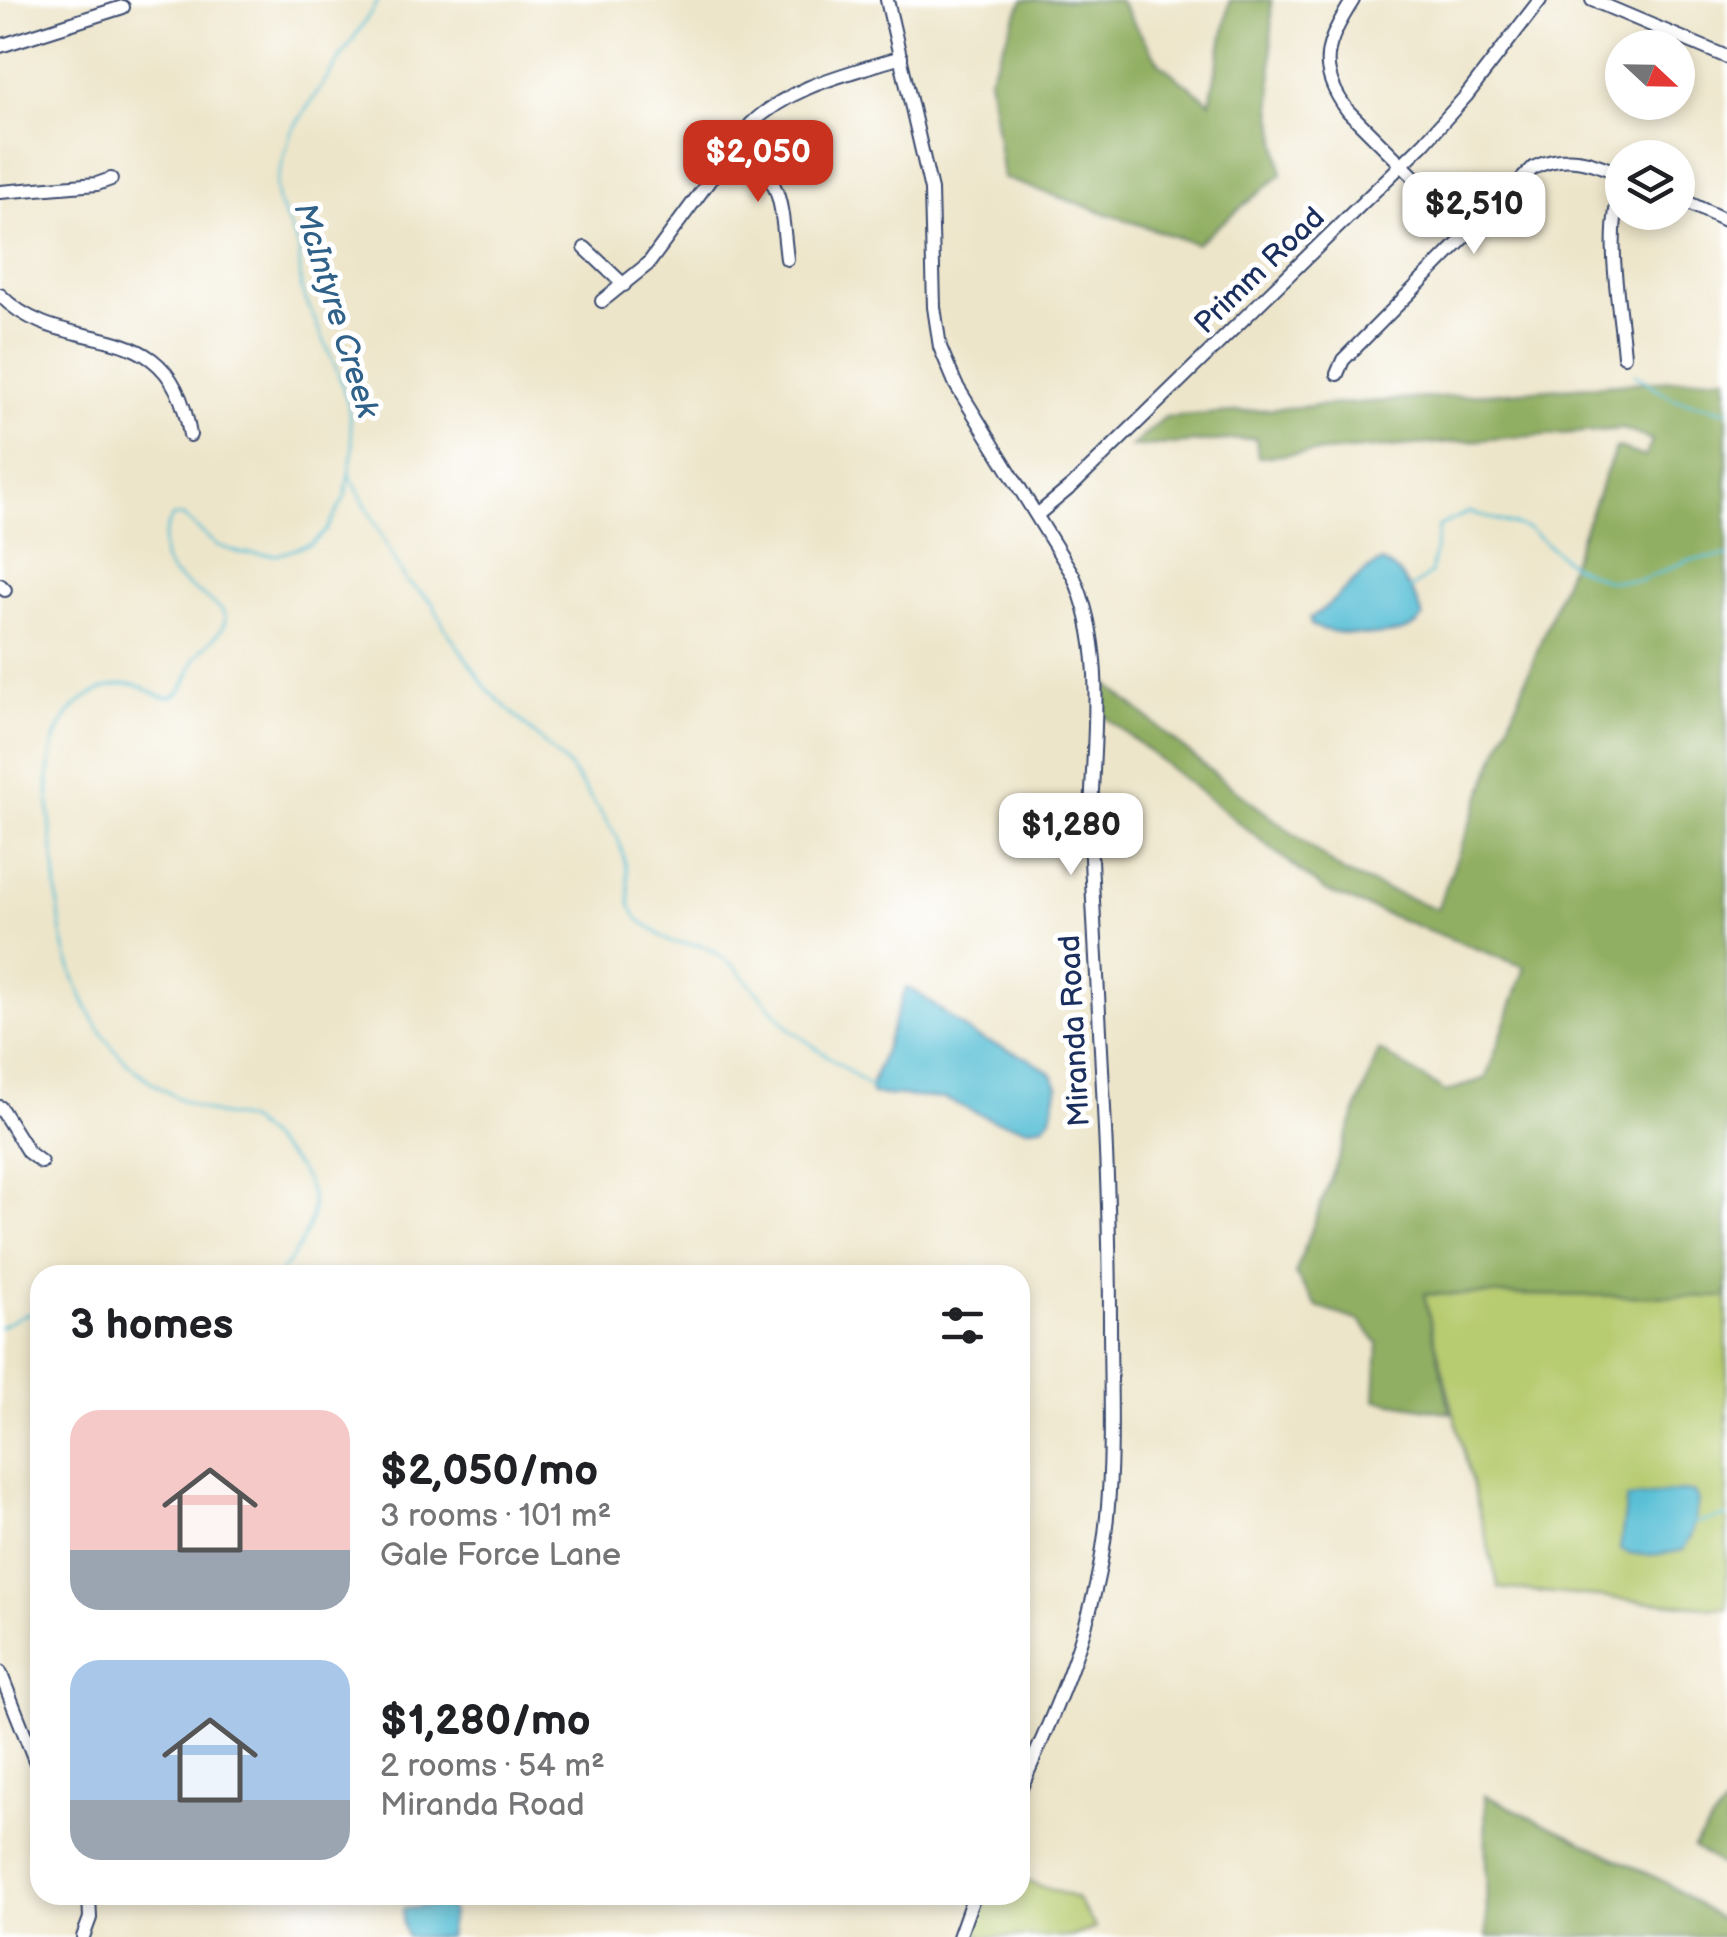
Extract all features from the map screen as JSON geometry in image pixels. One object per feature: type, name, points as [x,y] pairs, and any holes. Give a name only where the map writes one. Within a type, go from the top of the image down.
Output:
[{"type":"street","name":"Miranda Road","points":[[887,0],[931,190],[934,306],[940,347],[956,385],[1038,515],[1080,592],[1095,648],[1091,861],[1112,1280],[1112,1434],[1099,1574],[1076,1654],[1030,1755]]},
{"type":"street","points":[[1353,0],[1328,48],[1327,70],[1335,93],[1348,111],[1468,232]]},
{"type":"street","name":"Primm Road","points":[[1038,515],[1402,166],[1466,96],[1540,0]]},
{"type":"street","points":[[1592,0],[1727,58]]},
{"type":"street","points":[[0,46],[123,8]]},
{"type":"street","points":[[602,301],[659,252],[736,144],[772,104],[900,57]]},
{"type":"street","points":[[736,144],[767,170],[777,188],[787,259]]},
{"type":"street","points":[[1337,374],[1343,360],[1521,179],[1547,161],[1578,158],[1605,168]]},
{"type":"street","points":[[0,192],[110,180]]},
{"type":"street","points":[[1695,206],[1727,220]]},
{"type":"street","points":[[1614,230],[1624,356]]},
{"type":"street","points":[[585,248],[624,285]]},
{"type":"street","points":[[0,296],[32,320],[116,342],[148,356],[172,382],[182,400],[190,435]]},
{"type":"street","points":[[0,1107],[6,1132],[41,1162]]},
{"type":"street","points":[[0,1672],[30,1748]]},
{"type":"street","points":[[83,1937],[90,1918],[89,1905]]},
{"type":"street","points":[[959,1937],[970,1905]]},
{"type":"green space","points":[[1023,0],[1119,0],[1160,64],[1210,102],[1230,0],[1271,0],[1272,107],[1282,174],[1196,244],[1003,178],[989,77]]},
{"type":"green space","points":[[1727,376],[1727,1297],[1424,1294],[1451,1413],[1375,1400],[1378,1344],[1360,1321],[1317,1307],[1295,1274],[1379,1050],[1446,1092],[1486,1078],[1525,967],[1325,891],[1103,715],[1107,684],[1212,772],[1346,874],[1437,909],[1616,447],[1645,457],[1652,440],[1623,429],[1258,457],[1256,438],[1131,447],[1165,417]]},
{"type":"green space","points":[[1423,1294],[1727,1297],[1727,1609],[1499,1588]]},
{"type":"green space","points":[[1485,1795],[1665,1882],[1727,1924],[1727,1937],[1487,1937]]},
{"type":"green space","points":[[1727,1803],[1727,1870],[1693,1847]]},
{"type":"green space","points":[[1030,1882],[1076,1898],[1096,1928],[1070,1937],[982,1937],[975,1931],[984,1905],[1030,1905]]},
{"type":"water","points":[[1381,562],[1395,570],[1412,592],[1423,617],[1415,625],[1403,631],[1370,635],[1311,625],[1310,618]]},
{"type":"water","points":[[906,988],[976,1037],[1028,1058],[1051,1073],[1058,1086],[1051,1117],[1044,1125],[1028,1128],[993,1120],[945,1099],[872,1094],[870,1089]]},
{"type":"water","points":[[1694,1493],[1698,1500],[1692,1534],[1683,1550],[1643,1555],[1620,1549],[1627,1498]]},
{"type":"water","points":[[448,1905],[452,1913],[448,1937],[407,1937],[403,1909]]},
{"type":"waterway","name":"McIntyre Creek","points":[[286,1265],[301,1242],[312,1212],[312,1197],[297,1167],[252,1124],[191,1105],[138,1072],[105,1037],[81,995],[61,926],[49,810],[50,760],[66,717],[83,700],[106,688],[125,684],[162,697],[173,696],[184,686],[198,654],[222,629],[222,610],[184,583],[166,564],[164,536],[172,517],[183,516],[216,545],[240,553],[277,555],[311,544],[326,531],[345,497],[353,449],[348,404],[301,289],[299,248],[278,202],[276,186],[291,132],[379,0]]},
{"type":"waterway","points":[[1634,374],[1674,399],[1727,411]]},
{"type":"waterway","points":[[350,476],[406,581],[432,602],[488,690],[570,768],[618,838],[627,870],[630,905],[638,919],[670,942],[700,945],[715,952],[735,967],[790,1029],[872,1088]]},
{"type":"waterway","points":[[1408,591],[1431,573],[1439,526],[1469,512],[1529,529],[1573,566],[1608,581],[1640,581],[1689,560],[1727,556]]},
{"type":"waterway","name":"McIntyre Creek","points":[[0,1327],[30,1314]]},
{"type":"waterway","points":[[1694,1523],[1727,1516]]}]
